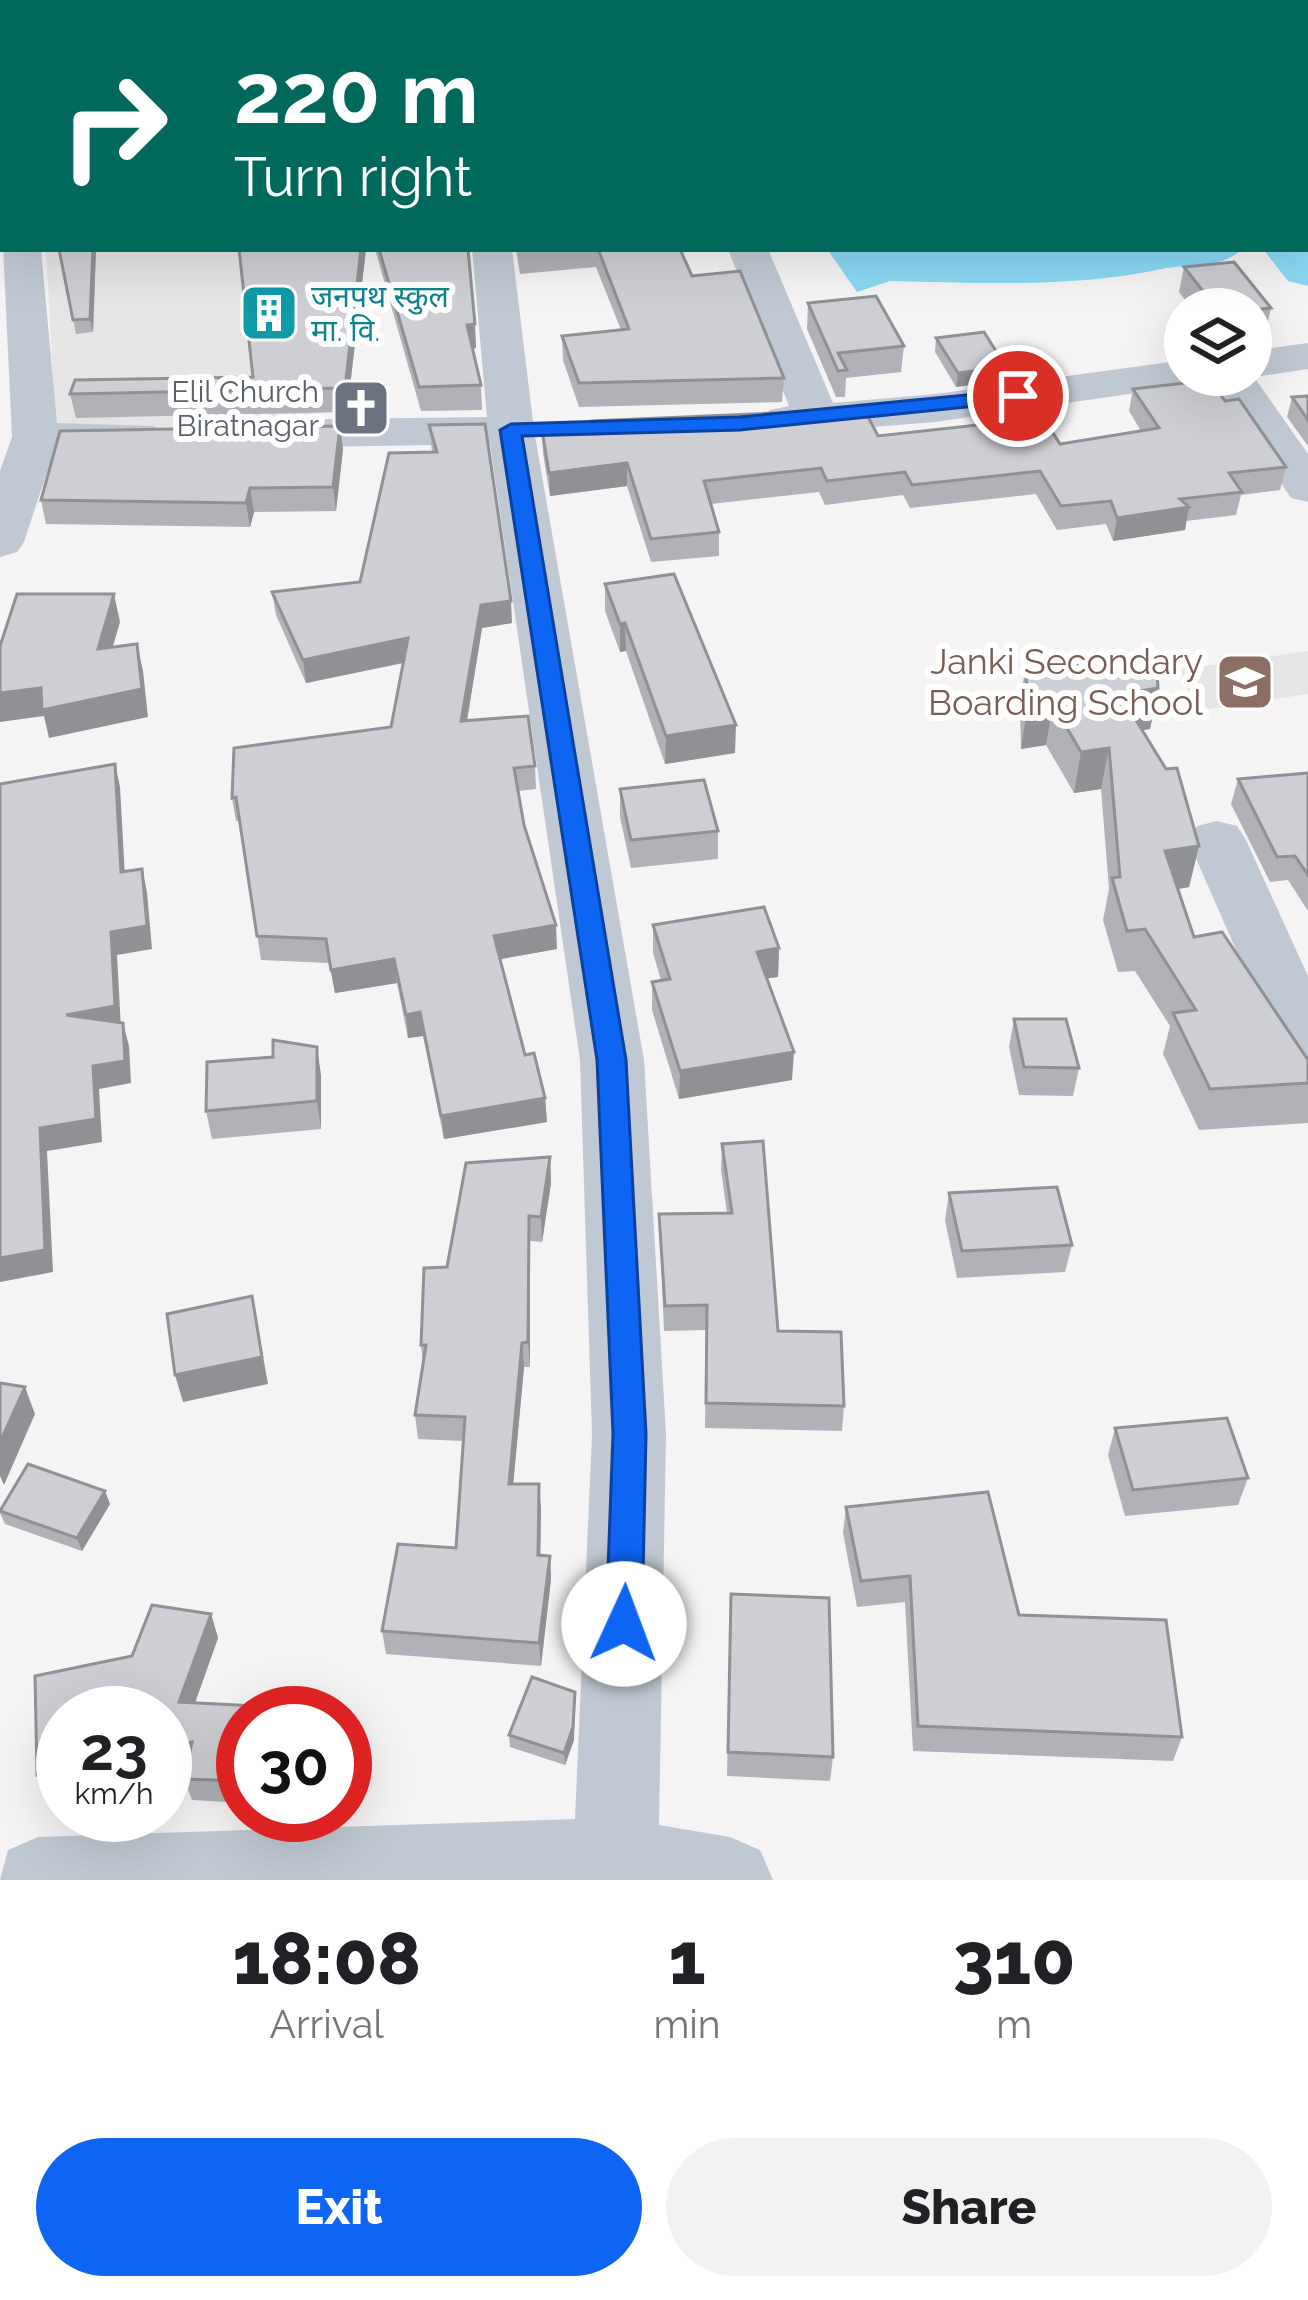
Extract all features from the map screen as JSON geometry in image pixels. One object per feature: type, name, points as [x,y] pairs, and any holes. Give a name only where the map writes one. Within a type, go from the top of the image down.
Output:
[{"type":"street","points":[[0,542],[35,437],[15,320],[21,252]]},
{"type":"street","points":[[493,252],[534,430],[612,1060],[629,1434],[616,1861]]},
{"type":"street","points":[[749,252],[816,417]]},
{"type":"street","points":[[1272,361],[1308,356]]},
{"type":"street","points":[[740,423],[934,408],[1164,376]]},
{"type":"street","points":[[1244,396],[1308,488]]},
{"type":"street","points":[[225,434],[534,430]]},
{"type":"street","points":[[35,437],[178,435]]},
{"type":"street","points":[[1217,840],[1308,1044]]},
{"type":"street","points":[[38,1880],[616,1861],[730,1880]]},
{"type":"shaded area","points":[[46,252],[295,252],[314,422],[56,434]]},
{"type":"shaded area","name":"Janki Secondary Boarding School","points":[[1308,651],[1308,694],[1201,710],[1175,670]]},
{"type":"water","points":[[829,252],[1238,252],[1214,263],[1094,279],[890,281],[857,292]]},
{"type":"water","points":[[1265,252],[1308,252],[1308,286],[1288,281]]},
{"type":"building","points":[[60,252],[93,252],[90,319],[73,320]]},
{"type":"building","points":[[239,252],[361,252],[345,388],[70,394],[75,380],[253,377]]},
{"type":"building","points":[[380,252],[468,252],[475,324],[467,325],[481,385],[419,387]]},
{"type":"building","points":[[599,252],[681,252],[692,276],[740,271],[784,378],[579,383],[562,336],[629,329]]},
{"type":"building","points":[[1234,262],[1255,288],[1200,288],[1184,267]]},
{"type":"building","points":[[876,296],[904,346],[838,353],[847,370],[838,371],[808,303]]},
{"type":"building","points":[[984,332],[1006,367],[958,373],[936,338]]},
{"type":"building","points":[[1164,385],[1164,396],[1239,399],[1286,467],[1229,473],[1242,492],[1180,499],[1189,507],[1117,518],[1111,501],[1061,506],[1040,471],[912,485],[905,472],[827,481],[821,468],[704,481],[719,532],[651,539],[627,463],[549,473],[542,430],[592,421],[864,409],[878,436],[996,423],[980,398],[1027,391],[1060,444],[1159,428],[1133,389]]},
{"type":"building","points":[[1308,396],[1308,420],[1292,397]]},
{"type":"building","points":[[485,424],[511,601],[481,605],[461,721],[528,716],[535,766],[514,768],[524,825],[556,925],[494,936],[525,1055],[534,1053],[545,1098],[441,1116],[420,1012],[406,1015],[394,959],[331,970],[326,939],[257,936],[236,797],[232,798],[234,748],[391,727],[408,638],[303,660],[272,592],[360,582],[389,453],[437,452],[429,425]]},
{"type":"building","points":[[340,426],[333,487],[250,488],[246,503],[41,500],[60,431]]},
{"type":"building","points":[[674,574],[736,725],[666,736],[625,623],[620,624],[605,584]]},
{"type":"building","points":[[17,594],[114,594],[98,649],[137,644],[142,689],[42,710],[41,688],[0,693],[0,646]]},
{"type":"building","points":[[1026,662],[1157,671],[1158,688],[1134,692],[1136,720],[1166,769],[1177,768],[1199,846],[1165,851],[1194,937],[1222,932],[1308,1060],[1308,1083],[1210,1089],[1173,1013],[1196,1010],[1145,929],[1127,931],[1112,878],[1120,877],[1109,748],[1081,752],[1053,704],[1027,708]]},
{"type":"building","points":[[115,764],[121,872],[142,869],[147,926],[111,932],[115,1006],[66,1015],[123,1023],[125,1061],[93,1066],[96,1119],[40,1128],[45,1250],[0,1258],[0,784]]},
{"type":"building","points":[[1308,773],[1308,875],[1295,856],[1277,857],[1238,779]]},
{"type":"building","points":[[704,780],[718,831],[631,840],[620,789]]},
{"type":"building","points":[[764,907],[779,948],[757,952],[794,1052],[680,1071],[652,982],[670,979],[653,925]]},
{"type":"building","points":[[1014,1019],[1066,1019],[1079,1068],[1024,1067]]},
{"type":"building","points":[[273,1040],[317,1047],[317,1101],[206,1111],[207,1062],[273,1057]]},
{"type":"building","points":[[763,1141],[778,1331],[841,1332],[844,1406],[706,1403],[707,1305],[665,1306],[659,1214],[732,1213],[722,1144]]},
{"type":"building","points":[[550,1157],[541,1217],[529,1216],[528,1342],[522,1343],[509,1484],[539,1484],[538,1555],[550,1556],[539,1643],[382,1631],[398,1544],[456,1548],[465,1417],[415,1415],[426,1345],[421,1345],[424,1268],[447,1267],[466,1163]]},
{"type":"building","points":[[1057,1187],[1072,1245],[962,1251],[949,1193]]},
{"type":"building","points":[[252,1296],[262,1357],[175,1375],[167,1314]]},
{"type":"building","points":[[0,1383],[25,1387],[0,1442]]},
{"type":"building","points":[[1227,1418],[1248,1478],[1133,1490],[1115,1428]]},
{"type":"building","points":[[28,1464],[105,1491],[77,1538],[0,1511]]},
{"type":"building","points":[[988,1492],[1019,1615],[1166,1620],[1182,1737],[918,1726],[910,1576],[861,1581],[846,1507]]},
{"type":"building","points":[[731,1594],[829,1598],[833,1757],[728,1752]]},
{"type":"building","points":[[152,1605],[211,1614],[185,1686],[36,1686],[36,1726],[35,1676],[132,1656]]},
{"type":"building","points":[[532,1677],[575,1692],[573,1727],[564,1753],[509,1735]]},
{"type":"building","points":[[192,1703],[216,1704],[216,1780],[192,1779]]},
{"type":"place","name":"जनपथ स्कुल मा. वि.","points":[[269,313]]},
{"type":"place","name":"Elil Church Biratnagar","points":[[361,408]]},
{"type":"place","name":"Janki Secondary Boarding School","points":[[1245,682]]},
{"type":"route","points":[[624,1624],[629,1434],[612,1060],[511,430],[740,423],[934,408],[1018,396]]}]
